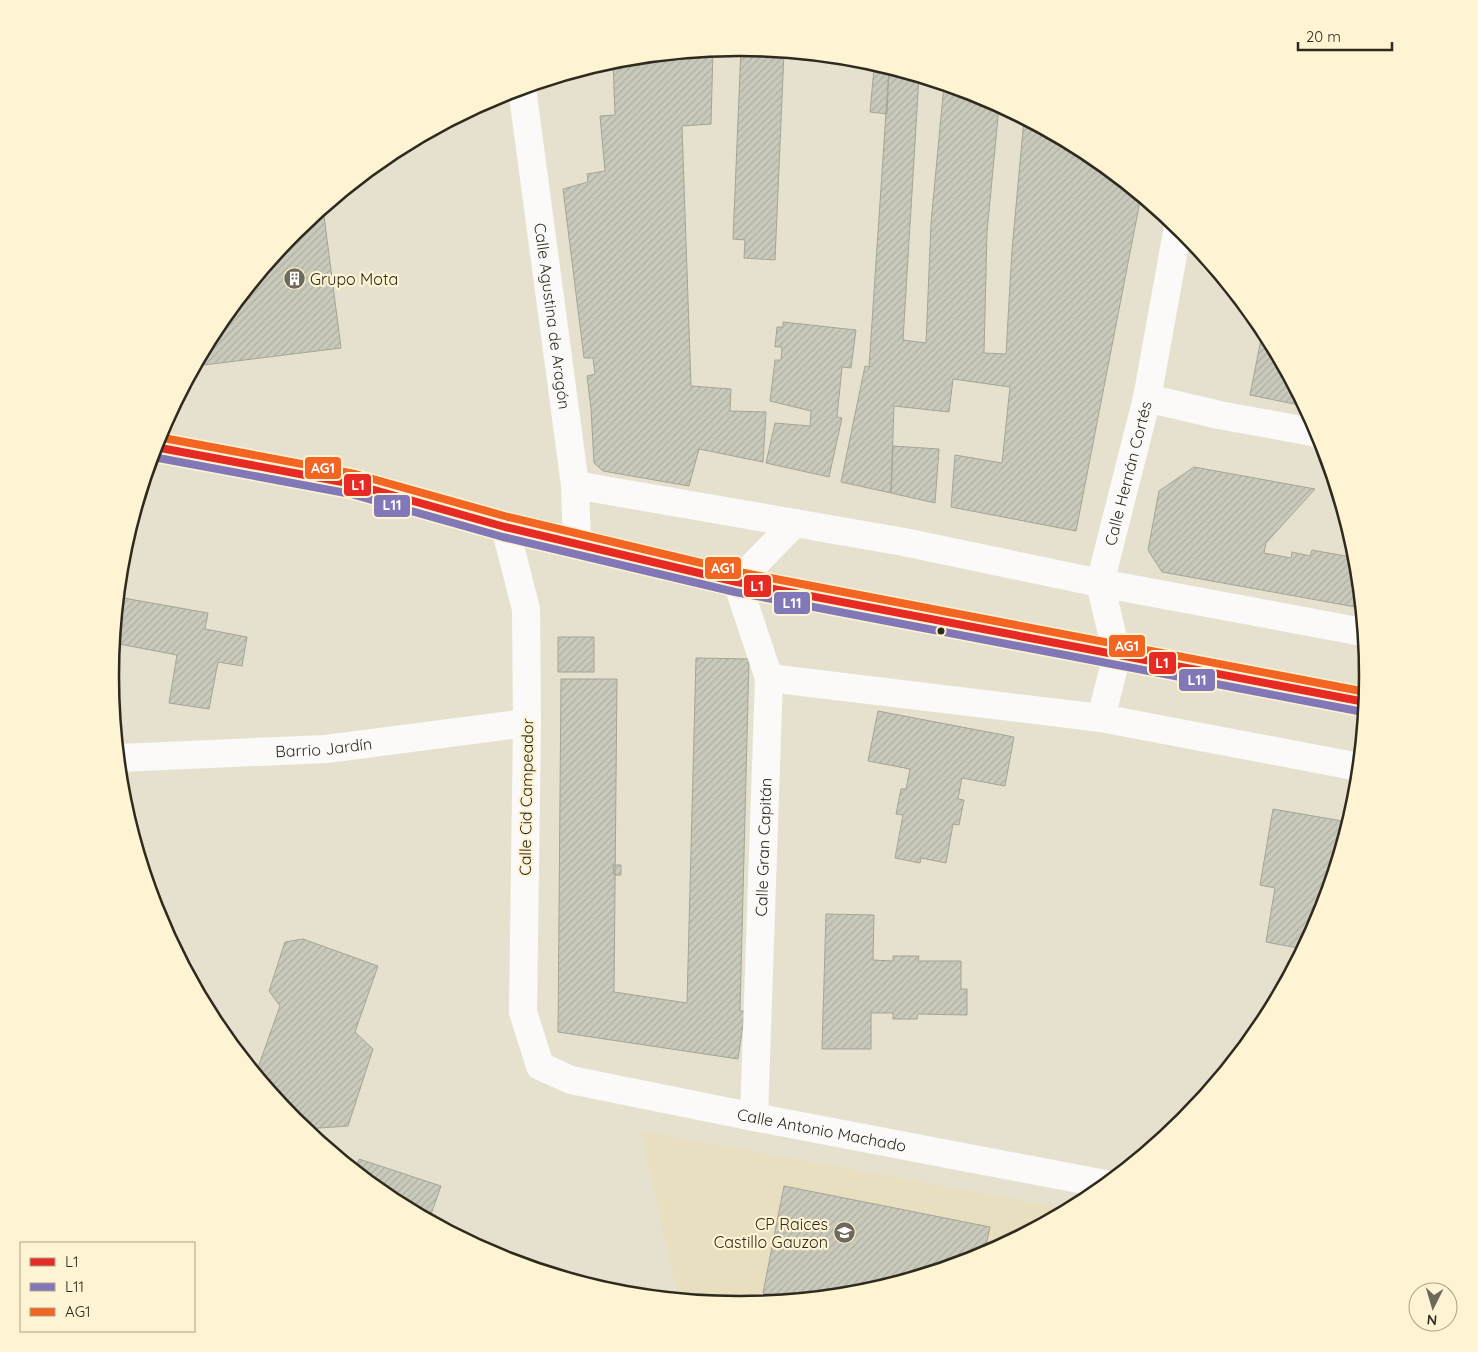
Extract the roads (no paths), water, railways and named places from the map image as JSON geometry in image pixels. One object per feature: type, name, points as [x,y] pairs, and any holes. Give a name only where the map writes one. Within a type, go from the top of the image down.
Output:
[{"type":"main road","points":[[163,448],[353,484],[505,527],[737,582],[1358,701]]},
{"type":"street","name":"Calle Agustina de Aragón","points":[[523,95],[575,485],[577,544]]},
{"type":"street","name":"Calle Hernán Cortés","points":[[1101,718],[1117,654],[1100,583],[1147,398],[1176,237]]},
{"type":"street","points":[[1147,398],[1219,415],[1308,431]]},
{"type":"street","points":[[575,485],[904,542],[1100,583],[1357,631]]},
{"type":"street","points":[[737,582],[796,523]]},
{"type":"street","name":"Calle Cid Campeador","points":[[505,527],[526,609],[527,723],[523,1012],[540,1066]]},
{"type":"street","name":"Calle Gran Capitán","points":[[737,582],[769,678],[754,1117]]},
{"type":"street","points":[[769,678],[1101,718],[1352,766]]},
{"type":"street","name":"Barrio Jardín","points":[[125,758],[326,749],[527,723]]},
{"type":"street","name":"Calle Antonio Machado","points":[[540,1066],[571,1080],[1096,1182]]},
{"type":"place","name":"Grupo Mota","points":[[294,279]]},
{"type":"place","name":"CP Raices Castillo Gauzon","points":[[844,1233]]}]
